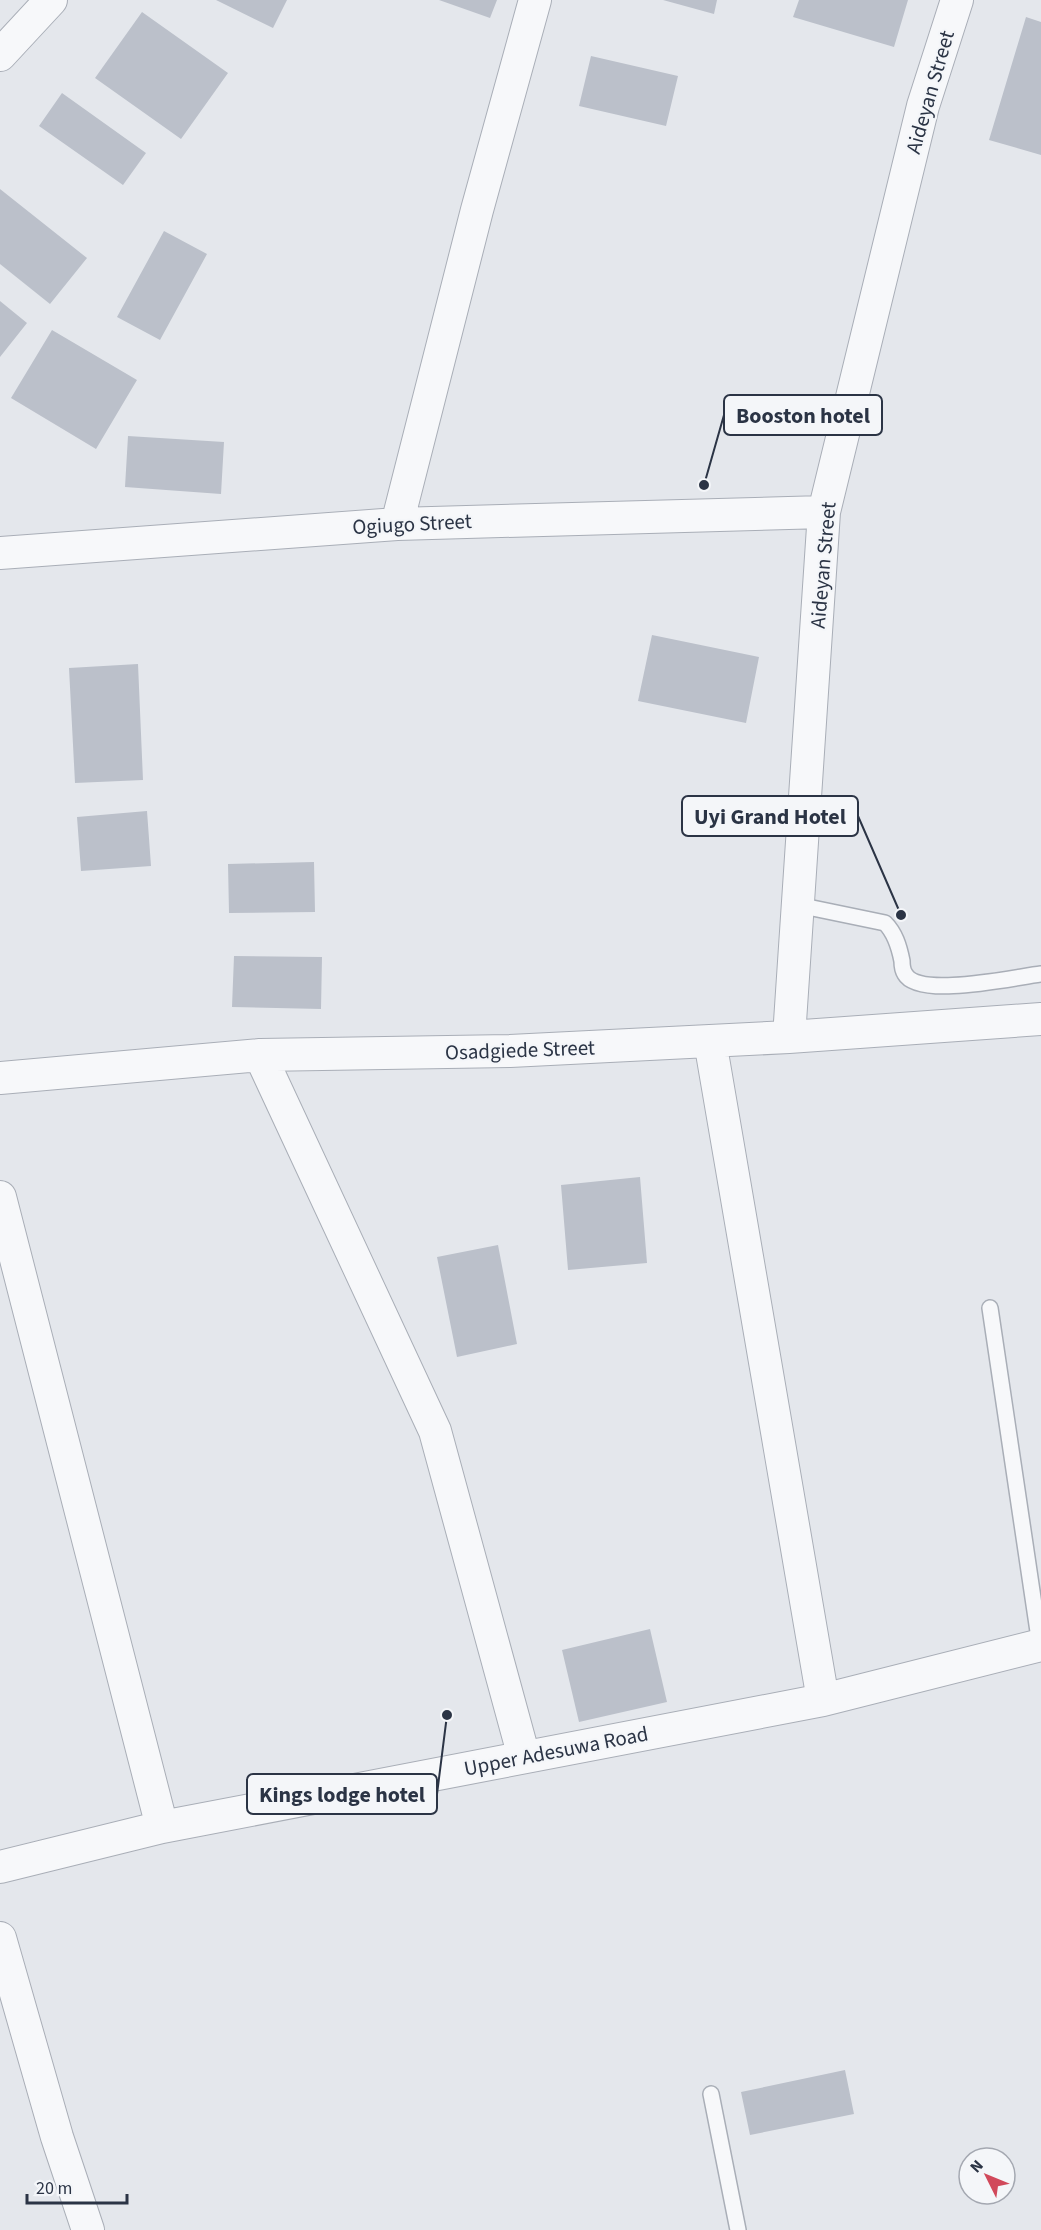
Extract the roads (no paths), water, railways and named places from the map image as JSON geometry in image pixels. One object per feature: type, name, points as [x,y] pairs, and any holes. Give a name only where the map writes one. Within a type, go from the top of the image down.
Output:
[{"type":"street","points":[[0,55],[51,0]]},
{"type":"street","points":[[398,524],[477,210],[535,0]]},
{"type":"street","name":"Aideyan Street","points":[[789,1037],[824,512],[923,106],[957,0]]},
{"type":"street","name":"Ogiugo Street","points":[[0,553],[398,524],[824,512]]},
{"type":"street","name":"Osadgiede Street","points":[[0,1078],[260,1055],[510,1051],[789,1037],[1041,1019]]},
{"type":"street","points":[[710,1041],[823,1700]]},
{"type":"street","points":[[260,1055],[435,1431],[524,1757]]},
{"type":"street","points":[[0,1197],[162,1827]]},
{"type":"street","name":"Upper Adesuwa Road","points":[[0,1867],[162,1827],[823,1700],[1041,1645]]},
{"type":"street","points":[[0,1938],[57,2137],[88,2230]]},
{"type":"lane","points":[[798,905],[885,923],[891,930],[899,948],[904,974],[914,983],[927,987],[950,987],[1041,974]]},
{"type":"lane","points":[[990,1308],[1041,1645]]},
{"type":"lane","points":[[711,2094],[738,2230]]},
{"type":"place","name":"Booston hotel","points":[[704,485]]},
{"type":"place","name":"Uyi Grand Hotel","points":[[901,915]]},
{"type":"place","name":"Kings lodge hotel","points":[[447,1715]]}]
